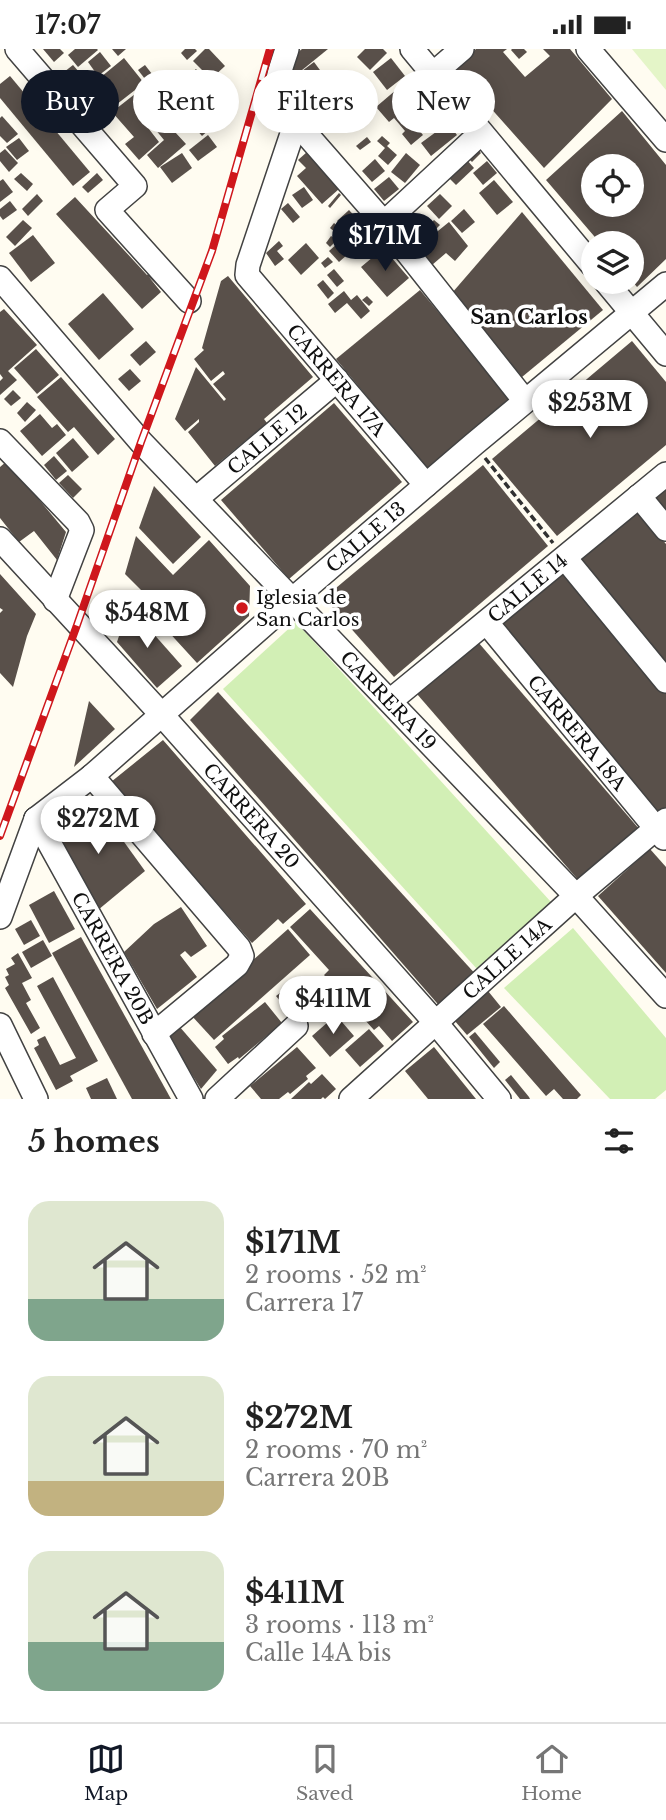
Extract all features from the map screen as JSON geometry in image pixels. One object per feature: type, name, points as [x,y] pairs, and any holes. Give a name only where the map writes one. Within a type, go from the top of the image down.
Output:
[{"type":"street","points":[[17,49],[135,185],[107,210],[189,301]]},
{"type":"street","points":[[281,70],[286,49]]},
{"type":"street","points":[[412,49],[430,70]]},
{"type":"street","points":[[438,70],[462,49]]},
{"type":"street","points":[[588,49],[666,140]]},
{"type":"street","name":"CARRERA 17A","points":[[292,133],[247,275],[426,485]]},
{"type":"street","points":[[306,133],[384,223],[525,401]]},
{"type":"street","points":[[384,223],[481,133],[581,252]]},
{"type":"street","name":"CARRERA 19","points":[[0,278],[141,442],[576,896],[666,996]]},
{"type":"street","name":"CALLE 13","points":[[36,819],[92,776],[426,485],[666,284]]},
{"type":"street","points":[[616,294],[666,354]]},
{"type":"street","name":"CALLE 12","points":[[196,499],[337,380]]},
{"type":"street","points":[[0,442],[78,522],[82,530],[55,600]]},
{"type":"street","name":"CALLE 14","points":[[390,701],[666,474]]},
{"type":"street","points":[[639,496],[666,529]]},
{"type":"street","name":"CARRERA 20","points":[[0,539],[162,715],[436,1023],[499,1099]]},
{"type":"street","points":[[565,558],[666,681]]},
{"type":"street","name":"CARRERA 18A","points":[[487,623],[663,830]]},
{"type":"street","points":[[92,776],[239,948],[242,956],[237,965],[154,1034]]},
{"type":"street","points":[[0,917],[36,819]]},
{"type":"street","name":"CARRERA 20B","points":[[36,819],[191,1099]]},
{"type":"street","name":"CALLE 14A","points":[[358,1097],[576,896],[663,830]]},
{"type":"street","points":[[0,1025],[36,1099]]},
{"type":"street","points":[[217,1099],[296,1026]]},
{"type":"path","points":[[474,444],[565,558]]},
{"type":"green space","points":[[632,49],[666,49],[666,90]]},
{"type":"green space","points":[[296,622],[551,902],[477,969],[223,689]]},
{"type":"green space","points":[[573,928],[666,1038],[666,1090],[655,1099],[610,1099],[504,988]]},
{"type":"building","points":[[43,49],[60,49],[64,53],[54,62]]},
{"type":"building","points":[[75,49],[98,50],[78,67],[68,55]]},
{"type":"building","points":[[112,49],[126,49],[118,56]]},
{"type":"building","points":[[185,49],[197,51],[187,60],[181,53]]},
{"type":"building","points":[[205,49],[209,49],[225,66],[221,70],[202,70],[193,61]]},
{"type":"building","points":[[302,49],[328,49],[302,70],[292,70],[286,62]]},
{"type":"building","points":[[365,49],[383,49],[387,53],[370,70],[357,57]]},
{"type":"building","points":[[476,49],[507,49],[503,52],[525,77],[550,56],[543,49],[570,49],[612,99],[544,168],[495,113],[495,70],[455,68]]},
{"type":"building","points":[[512,49],[524,49],[527,52],[519,59]]},
{"type":"building","points":[[100,52],[111,66],[106,70],[94,70],[88,62]]},
{"type":"building","points":[[124,58],[134,70],[133,92],[119,103],[119,70],[109,70]]},
{"type":"building","points":[[391,58],[400,70],[392,70],[392,86],[387,90],[378,78],[378,70],[376,70]]},
{"type":"building","points":[[314,62],[320,70],[303,70]]},
{"type":"building","points":[[10,76],[21,89],[21,123],[0,98],[0,84]]},
{"type":"building","points":[[392,93],[392,120],[389,122],[378,109],[378,105]]},
{"type":"building","points":[[133,96],[133,133],[152,133],[159,142],[139,160],[125,144],[134,137],[119,120],[119,107]]},
{"type":"building","points":[[622,111],[666,165],[666,259],[644,280],[644,231],[590,231],[546,180]]},
{"type":"building","points":[[2,116],[18,134],[7,143],[0,136]]},
{"type":"building","points":[[29,133],[58,133],[90,172],[73,186]]},
{"type":"building","points":[[158,133],[176,133],[186,144],[158,168],[147,155],[164,140]]},
{"type":"building","points":[[421,133],[423,135],[411,145],[402,134]]},
{"type":"building","points":[[435,133],[457,135],[431,156],[421,143]]},
{"type":"building","points":[[208,135],[217,147],[198,161],[189,150]]},
{"type":"building","points":[[382,136],[390,143],[387,146],[397,155],[388,165],[378,156],[385,148],[377,141]]},
{"type":"building","points":[[367,137],[371,142],[360,150],[356,146]]},
{"type":"building","points":[[19,138],[29,151],[17,160],[6,147]]},
{"type":"building","points":[[5,149],[18,163],[9,172],[0,161],[0,153]]},
{"type":"building","points":[[477,149],[481,153],[472,162],[468,158]]},
{"type":"building","points":[[307,152],[339,189],[322,204],[297,176],[306,168],[298,160]]},
{"type":"building","points":[[182,153],[192,168],[172,183],[160,167]]},
{"type":"building","points":[[406,153],[420,165],[405,183],[391,172]]},
{"type":"building","points":[[375,159],[385,171],[372,182],[362,171]]},
{"type":"building","points":[[466,159],[474,168],[456,185],[447,176]]},
{"type":"building","points":[[487,161],[497,173],[483,185],[473,173]]},
{"type":"building","points":[[21,173],[33,184],[27,191],[14,179]]},
{"type":"building","points":[[97,173],[103,180],[88,193],[82,187]]},
{"type":"building","points":[[389,177],[399,189],[384,201],[374,189]]},
{"type":"building","points":[[3,179],[13,192],[0,202],[0,181]]},
{"type":"building","points":[[494,180],[513,202],[497,215],[479,193]]},
{"type":"building","points":[[304,187],[313,200],[302,208],[292,195]]},
{"type":"building","points":[[339,193],[341,195],[330,208],[328,206]]},
{"type":"building","points":[[37,194],[43,201],[28,216],[22,209]]},
{"type":"building","points":[[440,194],[452,206],[439,219],[427,206]]},
{"type":"building","points":[[75,197],[147,275],[154,269],[167,282],[161,289],[149,277],[161,292],[142,309],[56,214]]},
{"type":"building","points":[[10,201],[17,210],[3,220],[0,209]]},
{"type":"building","points":[[288,203],[300,217],[293,223],[281,209]]},
{"type":"building","points":[[464,209],[475,222],[462,233],[451,221]]},
{"type":"building","points":[[349,210],[381,245],[370,256],[337,221]]},
{"type":"building","points":[[522,212],[581,283],[581,294],[590,294],[603,310],[522,377],[452,293]]},
{"type":"building","points":[[23,220],[32,228],[15,246],[6,237]]},
{"type":"building","points":[[434,220],[440,225],[435,230],[429,225]]},
{"type":"building","points":[[449,222],[468,246],[455,261],[446,253],[432,265],[417,248]]},
{"type":"building","points":[[334,223],[340,228],[336,233],[330,228]]},
{"type":"building","points":[[33,235],[55,263],[31,282],[9,253]]},
{"type":"building","points":[[416,235],[423,242],[419,246],[412,239]]},
{"type":"building","points":[[331,236],[337,240],[330,247],[326,243]]},
{"type":"building","points":[[279,241],[283,246],[277,251],[284,259],[275,266],[266,253]]},
{"type":"building","points":[[306,243],[319,258],[301,275],[288,260]]},
{"type":"building","points":[[338,243],[348,254],[339,262],[329,251]]},
{"type":"building","points":[[385,250],[409,278],[387,297],[361,267]]},
{"type":"building","points":[[328,257],[333,262],[325,268],[321,263]]},
{"type":"building","points":[[334,269],[344,281],[337,287],[327,275]]},
{"type":"building","points":[[228,276],[313,377],[264,419],[267,423],[215,466],[188,432],[199,419],[185,431],[175,419],[196,367],[224,401],[226,399],[213,384],[225,374],[223,371],[211,381],[194,359],[204,350],[202,348],[221,281]]},
{"type":"building","points":[[323,280],[334,293],[328,299],[317,285]]},
{"type":"building","points":[[420,290],[511,399],[427,469],[336,359]]},
{"type":"building","points":[[344,291],[351,300],[357,295],[370,311],[361,319],[347,303],[335,313],[328,304]]},
{"type":"building","points":[[103,293],[134,329],[99,360],[68,324]]},
{"type":"building","points":[[367,296],[373,302],[369,306],[362,300]]},
{"type":"building","points":[[4,309],[37,345],[8,371],[17,380],[0,395],[0,381],[3,378],[0,374],[0,312]]},
{"type":"building","points":[[146,341],[156,352],[140,366],[130,355]]},
{"type":"building","points":[[632,341],[666,382],[666,445],[557,536],[492,459]]},
{"type":"building","points":[[36,349],[59,375],[37,394],[14,368]]},
{"type":"building","points":[[130,369],[141,381],[129,391],[118,379]]},
{"type":"building","points":[[61,377],[115,439],[98,455],[74,427],[68,432],[37,397]]},
{"type":"building","points":[[13,390],[21,398],[11,406],[4,399]]},
{"type":"building","points":[[27,402],[36,410],[25,422],[17,413]]},
{"type":"building","points":[[334,403],[402,482],[289,579],[221,500]]},
{"type":"building","points":[[40,414],[52,428],[57,424],[66,435],[42,456],[20,431]]},
{"type":"building","points":[[73,438],[89,457],[72,472],[56,453]]},
{"type":"building","points":[[54,456],[67,471],[56,480],[44,465]]},
{"type":"building","points":[[7,461],[66,532],[57,560],[34,531],[19,542],[0,518],[0,467]]},
{"type":"building","points":[[483,465],[548,546],[394,677],[324,598]]},
{"type":"building","points":[[68,475],[82,489],[73,498],[59,483]]},
{"type":"building","points":[[666,483],[666,513],[651,495]]},
{"type":"building","points":[[154,486],[201,537],[173,564],[139,528]]},
{"type":"building","points":[[636,509],[666,544],[666,672],[573,560]]},
{"type":"building","points":[[136,536],[173,575],[209,540],[250,586],[249,616],[197,663],[144,605],[149,598],[125,574]]},
{"type":"building","points":[[561,569],[666,694],[666,807],[659,813],[498,622]]},
{"type":"building","points":[[0,574],[36,614],[13,687],[0,673],[0,613],[3,610],[0,608]]},
{"type":"building","points":[[129,606],[182,666],[157,688],[117,642]]},
{"type":"building","points":[[478,642],[640,830],[580,882],[417,694]]},
{"type":"building","points":[[218,692],[479,978],[443,1010],[190,720]]},
{"type":"building","points":[[89,701],[115,729],[74,767]]},
{"type":"building","points":[[163,740],[306,904],[283,924],[278,919],[252,943],[111,782]]},
{"type":"building","points":[[96,803],[145,871],[98,910],[53,835]]},
{"type":"building","points":[[650,849],[666,867],[666,973],[598,896]]},
{"type":"building","points":[[54,891],[75,929],[49,943],[29,905]]},
{"type":"building","points":[[181,907],[207,946],[191,957],[185,951],[180,955],[197,977],[157,1009],[124,952],[154,924]]},
{"type":"building","points":[[310,909],[413,1022],[392,1041],[379,1026],[374,1030],[324,975],[329,970],[290,927]]},
{"type":"building","points":[[31,920],[40,936],[24,945],[15,929]]},
{"type":"building","points":[[288,929],[310,955],[214,1040],[191,1015]]},
{"type":"building","points":[[81,937],[171,1099],[132,1099],[52,953]]},
{"type":"building","points":[[43,940],[52,956],[31,968],[22,952]]},
{"type":"building","points":[[18,953],[32,978],[22,983],[31,1000],[26,1003],[40,1028],[31,1034],[5,988],[9,985],[5,977],[9,975],[6,969],[15,964],[11,958]]},
{"type":"building","points":[[53,977],[98,1061],[70,1076],[73,1081],[56,1090],[34,1048],[39,1045],[37,1040],[45,1036],[60,1065],[76,1058],[37,986]]},
{"type":"building","points":[[289,986],[301,1002],[289,1012],[276,996]]},
{"type":"building","points":[[488,991],[501,1007],[467,1035],[454,1020]]},
{"type":"building","points":[[265,1002],[282,1023],[239,1059],[238,1057],[228,1064],[215,1047],[224,1039],[222,1036]]},
{"type":"building","points":[[504,1006],[581,1095],[577,1099],[563,1099],[554,1089],[546,1096],[483,1024]]},
{"type":"building","points":[[336,1015],[354,1036],[330,1057],[312,1036]]},
{"type":"building","points":[[179,1026],[217,1070],[201,1089],[168,1037]]},
{"type":"building","points":[[369,1029],[384,1046],[360,1067],[345,1050]]},
{"type":"building","points":[[475,1032],[500,1062],[494,1068],[469,1037]]},
{"type":"building","points":[[297,1047],[316,1068],[306,1076],[308,1079],[290,1094],[288,1092],[279,1099],[261,1099],[250,1086]]},
{"type":"building","points":[[434,1047],[476,1099],[428,1099],[405,1071]]},
{"type":"building","points":[[322,1074],[336,1089],[325,1099],[291,1099],[309,1082],[311,1084]]},
{"type":"building","points":[[511,1075],[530,1099],[520,1099],[505,1080]]},
{"type":"building","points":[[107,1078],[117,1099],[91,1099],[86,1088]]},
{"type":"railway","points":[[0,836],[212,251],[270,49]]},
{"type":"place","name":"Iglesia de San Carlos","points":[[242,608]]},
{"type":"district","name":"San Carlos","points":[[529,317]]}]
